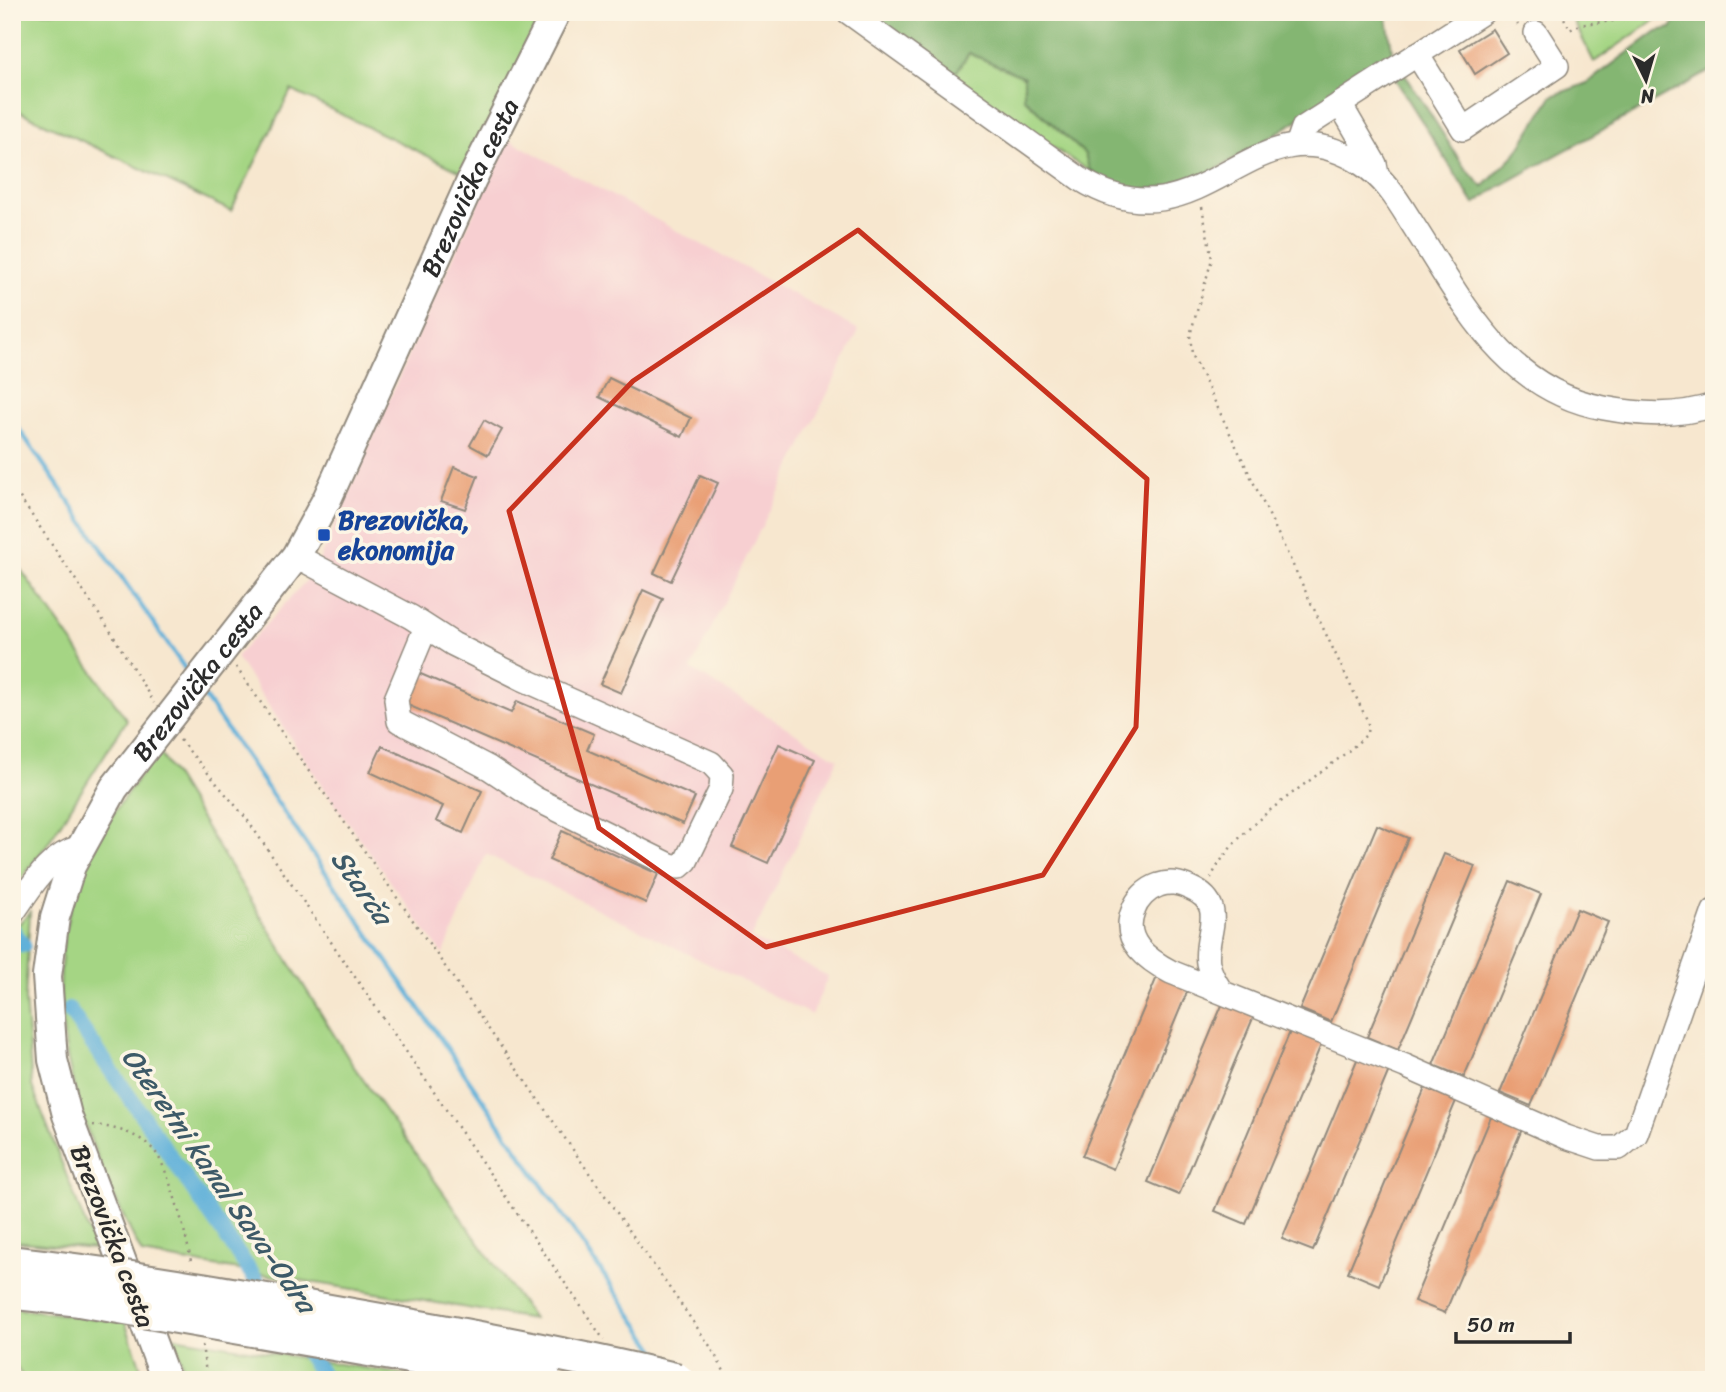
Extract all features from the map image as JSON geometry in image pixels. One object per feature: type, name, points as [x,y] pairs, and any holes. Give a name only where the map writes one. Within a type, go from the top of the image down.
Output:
[{"type":"highway","points":[[12,1263],[74,1270],[279,1303],[558,1352],[677,1380]]},
{"type":"highway","points":[[12,1292],[76,1299],[545,1380]]},
{"type":"main road","name":"Brezovička cesta","points":[[166,1380],[71,1126],[53,1059],[47,976],[55,917],[80,847],[114,788],[296,556],[327,499],[472,179],[556,12]]},
{"type":"street","points":[[848,12],[1102,193],[1123,200],[1168,200],[1197,190],[1267,151],[1297,145],[1337,152],[1377,174],[1387,185],[1477,325],[1495,348],[1524,373],[1560,394],[1592,406],[1619,411],[1643,415],[1675,414],[1714,405]]},
{"type":"street","points":[[1297,145],[1303,128],[1483,12]]},
{"type":"street","points":[[1417,54],[1463,129],[1557,66],[1536,33]]},
{"type":"street","points":[[1340,104],[1375,164],[1377,174]]},
{"type":"street","points":[[296,556],[523,679],[711,763],[722,775],[721,789],[687,862],[678,867],[658,859],[536,799],[489,768],[399,721],[396,699],[426,627]]},
{"type":"street","points":[[12,914],[51,862],[64,851],[80,847]]},
{"type":"street","points":[[1221,991],[1211,976],[1207,959],[1213,923],[1206,898],[1192,888],[1174,883],[1160,884],[1139,899],[1132,913],[1130,929],[1136,946],[1148,960],[1221,991],[1405,1066],[1566,1137],[1599,1149],[1619,1148],[1636,1134],[1714,911]]},
{"type":"path","points":[[1560,12],[1570,30],[1583,23],[1616,22],[1634,12]]},
{"type":"path","points":[[1197,190],[1212,259],[1190,335],[1192,354],[1367,722],[1367,734],[1357,744],[1290,793],[1225,856],[1210,880],[1206,898]]},
{"type":"path","points":[[12,486],[111,632],[246,818],[608,1346]]},
{"type":"path","points":[[219,656],[710,1346],[729,1380]]},
{"type":"path","points":[[71,1126],[114,1127],[142,1140],[156,1153],[170,1187],[191,1266]]},
{"type":"path","points":[[201,1334],[207,1380]]},
{"type":"path","points":[[12,1368],[21,1380]]},
{"type":"highlighted area","points":[[858,230],[1147,479],[1136,727],[1043,875],[766,947],[599,828],[509,511],[633,381]]},
{"type":"shaded area","points":[[508,139],[859,330],[691,669],[838,759],[751,938],[828,976],[812,1015],[486,854],[443,955],[332,800],[236,657],[314,572],[415,340]]},
{"type":"green space","points":[[12,12],[546,12],[465,174],[291,90],[231,211],[12,108]]},
{"type":"green space","points":[[858,12],[1386,12],[1394,62],[1194,183],[1122,193],[1089,169],[1085,154],[1024,98],[1024,77],[969,53],[951,80]]},
{"type":"green space","points":[[1569,12],[1666,12],[1594,62]]},
{"type":"green space","points":[[1681,12],[1714,12],[1714,69],[1502,185],[1474,204],[1394,77],[1403,71],[1464,167],[1483,187],[1516,153],[1552,96],[1587,83],[1657,31],[1671,28]]},
{"type":"green space","points":[[969,53],[1024,77],[1024,98],[1085,154],[1122,193],[951,80]]},
{"type":"green space","points":[[12,557],[127,720],[48,843],[12,891]]},
{"type":"green space","points":[[159,751],[352,1064],[533,1319],[142,1254],[118,1206],[79,1106],[67,1055],[61,1004],[62,952],[72,900],[93,848],[115,810]]},
{"type":"green space","points":[[30,912],[25,999],[32,1086],[95,1249],[12,1241],[12,931]]},
{"type":"green space","points":[[12,1308],[125,1322],[145,1380],[25,1380],[12,1361]]},
{"type":"green space","points":[[174,1337],[438,1380],[187,1380]]},
{"type":"building","points":[[1492,29],[1507,53],[1475,74],[1460,49]]},
{"type":"building","points":[[609,378],[691,418],[682,437],[599,397]]},
{"type":"building","points":[[484,420],[502,430],[488,455],[470,445]]},
{"type":"building","points":[[454,467],[478,476],[465,509],[441,501]]},
{"type":"building","points":[[700,475],[718,483],[671,581],[654,573]]},
{"type":"building","points":[[643,590],[663,599],[621,693],[600,684]]},
{"type":"building","points":[[416,672],[511,713],[517,701],[594,734],[587,750],[695,797],[683,824],[403,703]]},
{"type":"building","points":[[779,744],[815,760],[768,863],[732,847]]},
{"type":"building","points":[[382,746],[482,791],[463,833],[436,821],[443,806],[370,772]]},
{"type":"building","points":[[1377,825],[1408,838],[1331,1022],[1300,1009]]},
{"type":"building","points":[[562,831],[658,874],[646,903],[549,860]]},
{"type":"building","points":[[1444,854],[1475,866],[1398,1050],[1367,1037]]},
{"type":"building","points":[[1510,881],[1541,894],[1464,1077],[1433,1065]]},
{"type":"building","points":[[1577,909],[1608,922],[1531,1106],[1500,1093]]},
{"type":"building","points":[[1159,972],[1190,985],[1113,1169],[1082,1156]]},
{"type":"building","points":[[1225,998],[1256,1011],[1179,1195],[1148,1182]]},
{"type":"building","points":[[1292,1027],[1323,1040],[1246,1224],[1215,1211]]},
{"type":"building","points":[[1359,1055],[1390,1068],[1313,1251],[1282,1239]]},
{"type":"building","points":[[1425,1088],[1456,1101],[1379,1285],[1348,1272]]},
{"type":"building","points":[[1491,1117],[1522,1129],[1445,1313],[1414,1301]]},
{"type":"waterway","name":"Starča","points":[[12,419],[190,676]]},
{"type":"waterway","name":"Starča","points":[[201,692],[664,1362]]},
{"type":"waterway","name":"Oteretni kanal Sava-Odra","points":[[12,929],[23,945]]},
{"type":"waterway","name":"Oteretni kanal Sava-Odra","points":[[69,1010],[270,1300]]},
{"type":"waterway","name":"Oteretni kanal Sava-Odra","points":[[297,1339],[326,1380]]},
{"type":"place","name":"Brezovička, ekonomija","points":[[324,535]]}]
